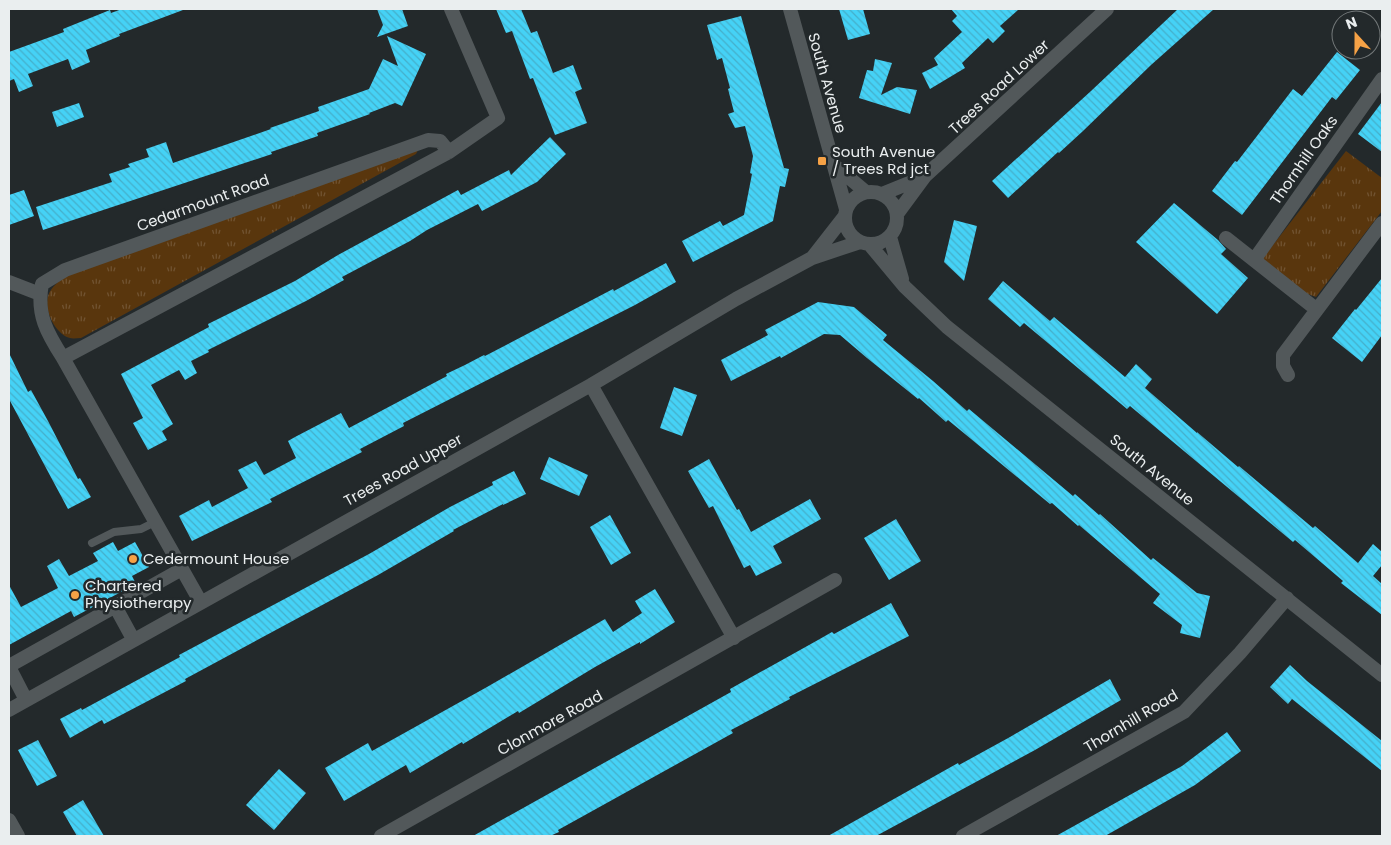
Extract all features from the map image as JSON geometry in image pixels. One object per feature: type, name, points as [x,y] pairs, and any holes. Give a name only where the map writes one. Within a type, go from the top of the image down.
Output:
[{"type":"street","points":[[63,358],[449,152],[498,118],[451,9]]},
{"type":"street","name":"South Avenue","points":[[790,9],[835,166],[845,213]]},
{"type":"street","name":"Trees Road Lower","points":[[897,214],[924,176],[1107,9]]},
{"type":"street","name":"Thornhill Oaks","points":[[1254,260],[1382,79]]},
{"type":"street","name":"Cedarmount Road","points":[[40,294],[42,284],[65,270],[428,140],[440,140],[449,152]]},
{"type":"street","points":[[835,166],[866,192]]},
{"type":"street","points":[[882,194],[924,176]]},
{"type":"street","points":[[866,192],[882,194],[894,206],[897,214],[897,223],[890,237],[878,244],[865,243],[812,258],[845,213],[851,201],[858,195],[866,192]]},
{"type":"street","points":[[845,213],[845,225],[848,232],[865,243]]},
{"type":"street","points":[[1288,375],[1283,366],[1283,354],[1382,223]]},
{"type":"street","name":"South Avenue","points":[[890,237],[905,287]]},
{"type":"street","points":[[1226,238],[1316,309]]},
{"type":"street","name":"South Avenue","points":[[865,243],[905,287],[947,327],[1382,675]]},
{"type":"street","name":"Trees Road Upper","points":[[9,710],[200,601],[590,385],[812,258]]},
{"type":"street","points":[[9,282],[40,294],[41,315],[53,342],[200,601]]},
{"type":"street","points":[[590,385],[734,638]]},
{"type":"street","points":[[26,700],[9,666],[182,569]]},
{"type":"street","name":"Clonmore Road","points":[[381,836],[835,580]]},
{"type":"street","name":"Thornhill Road","points":[[963,836],[1184,712],[1240,653],[1287,598]]},
{"type":"street","points":[[115,606],[133,639]]},
{"type":"street","points":[[9,820],[18,836]]},
{"type":"lane","points":[[92,543],[114,532],[141,530],[155,522]]},
{"type":"green space","points":[[419,148],[416,154],[81,338],[65,336],[55,327],[52,321],[47,302],[48,296],[53,287],[66,275]]},
{"type":"green space","points":[[1346,151],[1382,178],[1382,211],[1316,297],[1305,293],[1262,259]]},
{"type":"building","points":[[122,9],[183,10],[119,34],[120,36],[86,50],[90,62],[72,70],[68,59],[28,74],[33,86],[19,92],[14,79],[9,81],[9,52],[64,32],[63,29],[110,10],[111,13]]},
{"type":"building","points":[[377,9],[402,9],[408,26],[377,37],[383,25]]},
{"type":"building","points":[[496,9],[521,9],[531,33],[537,31],[553,73],[573,65],[582,89],[575,92],[587,123],[555,135],[533,78],[530,79],[512,31],[506,33]]},
{"type":"building","points":[[839,9],[863,9],[870,34],[848,40]]},
{"type":"building","points":[[951,9],[1019,9],[1000,26],[1005,31],[993,43],[988,38],[962,63],[965,68],[930,89],[922,73],[938,65],[934,58],[962,32],[952,21],[957,16]]},
{"type":"building","points":[[1178,9],[1214,9],[1008,198],[992,181]]},
{"type":"building","points":[[741,16],[784,168],[789,169],[785,187],[780,186],[773,221],[693,262],[682,241],[720,221],[723,226],[744,215],[752,174],[750,173],[753,156],[745,126],[735,128],[728,114],[734,112],[728,89],[730,88],[722,58],[717,60],[707,25]]},
{"type":"building","points":[[387,36],[426,54],[402,106],[395,103],[317,133],[318,136],[271,152],[272,154],[43,230],[36,207],[112,182],[109,174],[130,167],[128,164],[149,157],[146,149],[166,142],[173,163],[319,111],[318,107],[369,89],[383,59],[398,66]]},
{"type":"building","points":[[875,59],[892,63],[881,95],[897,87],[917,90],[910,114],[859,98],[867,70],[873,71]]},
{"type":"building","points":[[1331,60],[1347,60],[1360,70],[1336,100],[1332,97],[1242,215],[1212,191],[1235,161],[1237,162],[1293,89],[1302,96]]},
{"type":"building","points":[[1382,102],[1382,152],[1358,134]]},
{"type":"building","points":[[79,103],[84,117],[57,127],[52,112]]},
{"type":"building","points":[[550,137],[566,154],[537,182],[482,211],[478,204],[427,230],[342,277],[344,280],[306,301],[208,350],[209,352],[191,361],[197,373],[185,380],[179,370],[151,385],[173,424],[162,431],[167,440],[148,450],[133,423],[143,418],[121,374],[209,327],[208,324],[295,281],[338,255],[458,190],[461,195],[509,170],[511,175]]},
{"type":"building","points":[[24,190],[34,216],[9,225],[9,195]]},
{"type":"building","points":[[1174,203],[1218,240],[1226,249],[1221,254],[1248,278],[1217,314],[1136,242]]},
{"type":"building","points":[[954,220],[977,226],[964,281],[944,262]]},
{"type":"building","points":[[666,263],[676,282],[635,305],[403,423],[404,426],[360,449],[362,452],[270,499],[272,502],[192,541],[179,516],[209,500],[212,507],[248,488],[238,470],[256,461],[264,475],[296,458],[288,441],[295,437],[341,413],[349,428],[447,376],[446,374],[485,356],[613,289],[614,291]]},
{"type":"building","points":[[1382,278],[1382,335],[1362,362],[1332,338]]},
{"type":"building","points":[[1003,281],[1050,321],[1054,317],[1125,377],[1136,364],[1152,379],[1145,388],[1238,467],[1313,528],[1315,526],[1358,563],[1373,544],[1382,552],[1382,565],[1373,576],[1382,584],[1382,615],[1341,583],[1343,581],[1295,540],[1293,542],[1130,406],[1127,409],[1024,323],[1020,327],[988,299]]},
{"type":"building","points":[[818,302],[854,307],[887,335],[883,340],[967,411],[969,409],[1073,496],[1075,494],[1100,514],[1151,560],[1153,558],[1197,593],[1210,596],[1200,638],[1180,633],[1182,625],[1153,603],[1160,594],[1052,503],[1050,504],[948,420],[946,422],[840,335],[824,334],[781,358],[780,356],[731,381],[721,360],[768,335],[765,330]]},
{"type":"building","points":[[9,353],[28,392],[31,390],[78,479],[80,478],[91,497],[68,509],[9,399]]},
{"type":"building","points":[[674,387],[697,395],[682,436],[660,428]]},
{"type":"building","points":[[549,457],[588,475],[579,496],[540,479]]},
{"type":"building","points":[[709,459],[751,532],[810,499],[821,519],[773,546],[782,563],[756,576],[750,565],[744,568],[713,506],[709,508],[688,471]]},
{"type":"building","points":[[514,471],[526,494],[453,530],[378,575],[185,679],[186,681],[104,724],[102,720],[70,738],[60,719],[81,708],[82,710],[180,657],[179,655],[369,554],[450,507],[493,485],[492,482]]},
{"type":"building","points":[[610,515],[631,553],[611,565],[590,527]]},
{"type":"building","points":[[896,519],[921,561],[889,580],[864,538]]},
{"type":"building","points":[[113,542],[118,551],[135,542],[149,567],[132,576],[136,584],[74,617],[71,611],[9,645],[9,585],[21,607],[58,588],[47,566],[59,559],[69,576],[98,561],[93,553]]},
{"type":"building","points":[[655,589],[675,622],[519,713],[518,711],[410,773],[406,765],[344,801],[325,768],[368,743],[372,751],[605,619],[613,632],[642,613],[635,601]]},
{"type":"building","points":[[891,603],[909,636],[789,697],[790,699],[731,730],[733,733],[558,830],[559,832],[550,836],[473,836],[731,692],[730,689],[832,632],[834,634]]},
{"type":"building","points":[[1290,665],[1307,681],[1382,741],[1382,771],[1292,699],[1288,704],[1270,687]]},
{"type":"building","points":[[1110,679],[1121,700],[1035,750],[876,836],[828,836],[958,763],[959,765],[1010,737]]},
{"type":"building","points":[[1227,732],[1241,751],[1195,785],[1105,836],[1056,836],[1182,766]]},
{"type":"building","points":[[38,740],[57,776],[37,786],[18,750]]},
{"type":"building","points":[[279,769],[306,793],[274,830],[246,805]]},
{"type":"building","points":[[83,800],[104,836],[77,836],[74,831],[63,812]]},
{"type":"place","name":"South Avenue / Trees Rd jct","points":[[822,161]]},
{"type":"place","name":"Cedermount House","points":[[133,559]]},
{"type":"place","name":"Chartered Physiotherapy","points":[[75,595]]}]
